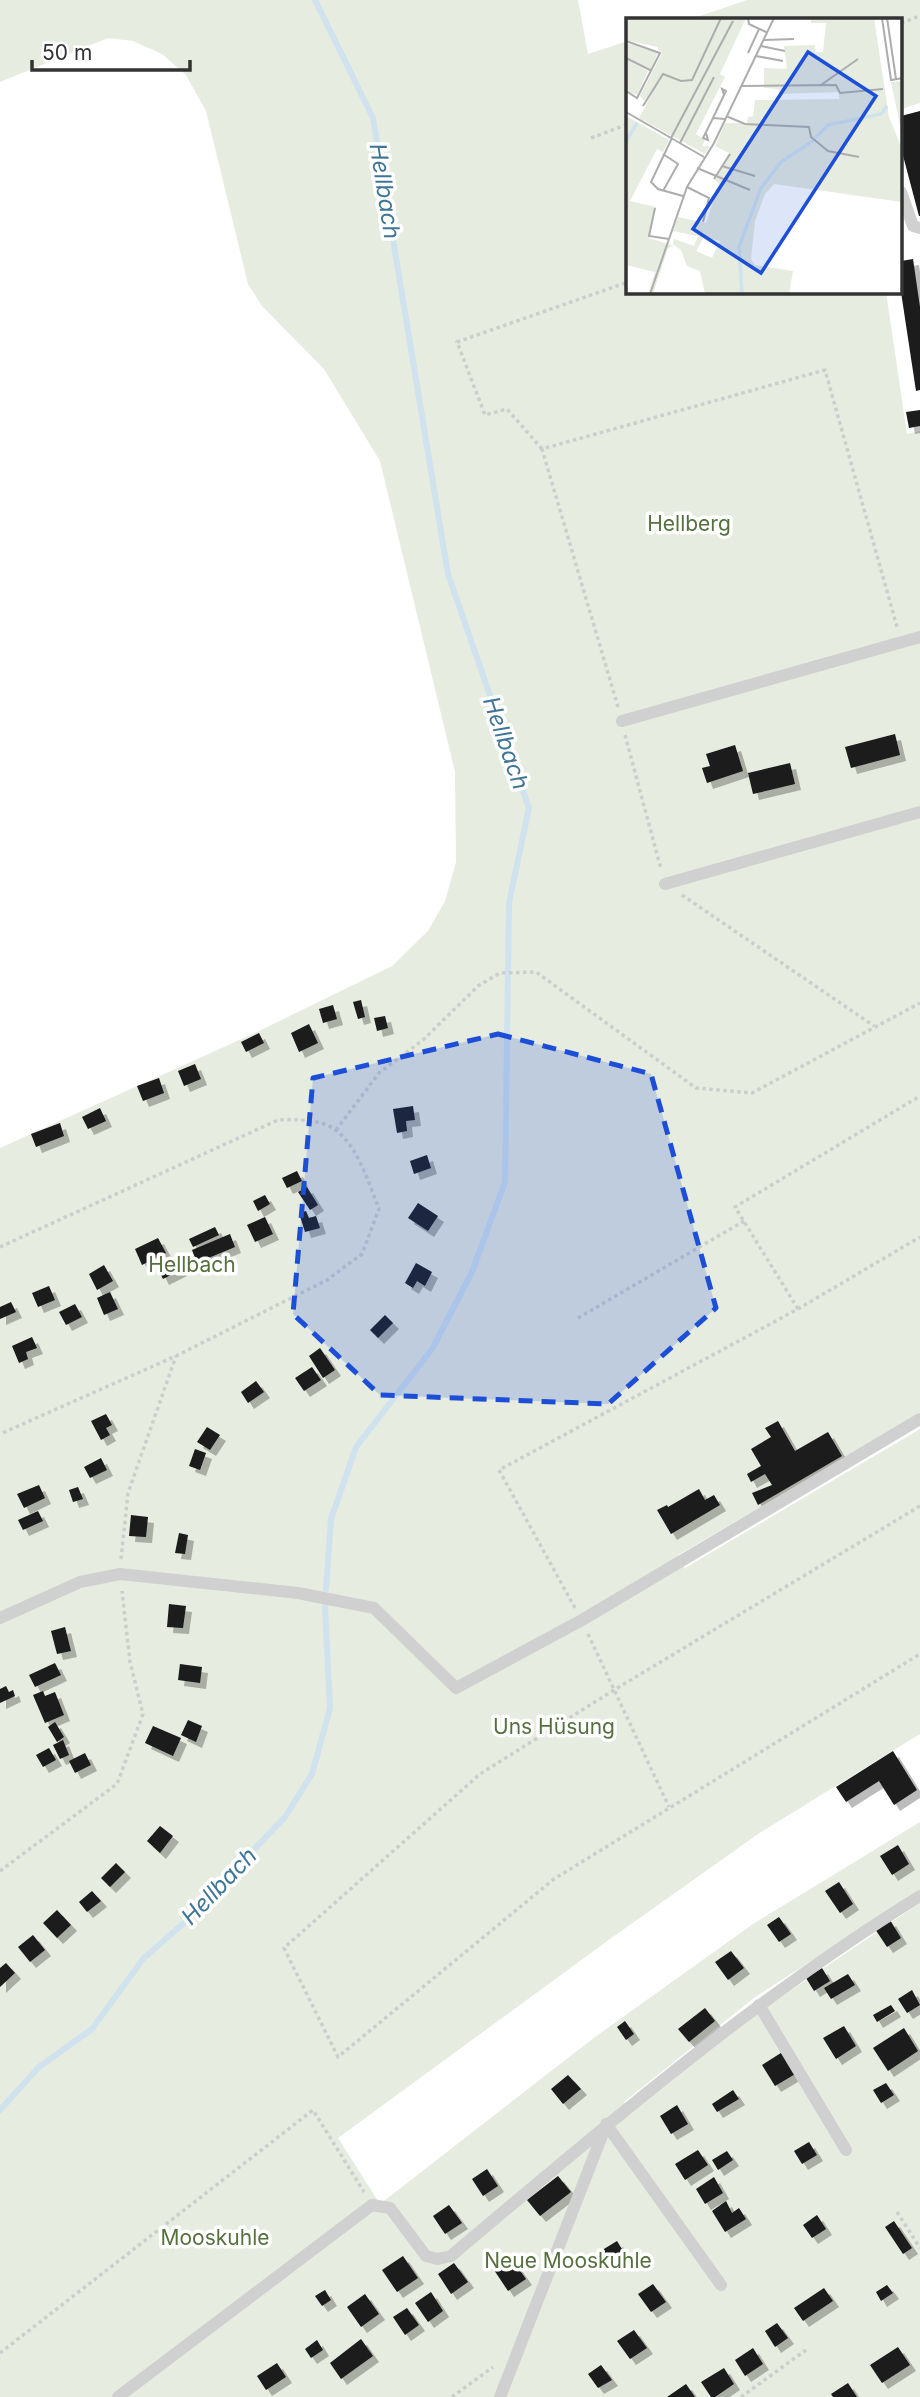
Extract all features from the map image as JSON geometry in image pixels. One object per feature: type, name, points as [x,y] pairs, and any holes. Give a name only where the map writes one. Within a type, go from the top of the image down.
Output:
[{"type":"lane","points":[[902,195],[913,226],[920,228]]},
{"type":"lane","points":[[622,720],[920,637]]},
{"type":"lane","points":[[665,884],[920,812]]},
{"type":"lane","points":[[0,1618],[80,1582],[120,1574],[299,1593],[374,1608],[456,1688],[582,1620],[920,1419]]},
{"type":"lane","points":[[118,2397],[372,2205],[390,2208],[426,2256],[438,2259],[451,2256],[606,2124],[759,2005],[920,1896]]},
{"type":"lane","points":[[759,2005],[846,2150]]},
{"type":"lane","points":[[606,2124],[721,2285]]},
{"type":"lane","points":[[500,2397],[606,2124]]},
{"type":"path","points":[[902,23],[920,16]]},
{"type":"path","points":[[591,138],[626,125]]},
{"type":"path","points":[[626,283],[457,342],[485,415],[507,409],[542,449],[622,720],[665,884],[874,1026]]},
{"type":"path","points":[[542,449],[824,370],[901,642]]},
{"type":"path","points":[[336,1130],[379,1073],[423,1040],[478,986],[500,974],[536,972],[696,1088],[752,1093],[920,1003]]},
{"type":"path","points":[[798,1309],[735,1207],[920,1096]]},
{"type":"path","points":[[0,1247],[278,1119],[304,1119],[336,1130],[360,1161],[379,1209],[362,1254],[327,1280],[176,1356],[0,1434]]},
{"type":"path","points":[[578,1318],[744,1221]]},
{"type":"path","points":[[668,1807],[582,1620],[499,1470],[798,1309],[920,1237]]},
{"type":"path","points":[[0,1871],[117,1784],[143,1714],[130,1662],[120,1574],[128,1493],[176,1356]]},
{"type":"path","points":[[920,1506],[480,1774],[284,1948],[338,2057],[554,1879],[920,1654]]},
{"type":"path","points":[[0,2353],[313,2110],[372,2205]]},
{"type":"path","points":[[897,2212],[920,2248]]},
{"type":"path","points":[[452,2397],[518,2348]]},
{"type":"path","points":[[741,2397],[806,2350]]},
{"type":"highlighted area","points":[[498,1034],[651,1074],[716,1308],[608,1404],[380,1395],[293,1314],[313,1078]]},
{"type":"green space","points":[[0,0],[578,0],[588,54],[626,42],[626,294],[886,294],[907,434],[920,431],[920,1412],[678,1555],[685,1568],[920,1429],[920,1734],[758,1834],[338,2138],[380,2204],[595,2037],[753,1924],[920,1822],[920,1891],[755,1997],[624,2102],[630,2111],[775,2001],[920,1903],[920,2397],[0,2397],[0,1148],[255,1033],[392,966],[428,931],[445,901],[456,862],[455,772],[380,461],[324,369],[262,306],[248,284],[206,111],[186,75],[162,54],[133,41],[108,38],[0,82]]},
{"type":"green space","points":[[747,0],[920,0],[920,103],[902,109],[902,18],[694,18]]},
{"type":"building","points":[[920,111],[920,216],[902,152],[902,116]]},
{"type":"building","points":[[913,259],[920,307],[920,390],[916,391],[901,294],[902,261]]},
{"type":"building","points":[[920,410],[920,426],[909,428],[906,412]]},
{"type":"building","points":[[895,734],[900,755],[851,768],[845,747]]},
{"type":"building","points":[[735,745],[743,771],[707,783],[702,768],[710,766],[706,754]]},
{"type":"building","points":[[790,763],[795,784],[753,794],[748,773]]},
{"type":"building","points":[[361,1000],[365,1017],[358,1019],[353,1002]]},
{"type":"building","points":[[333,1005],[337,1019],[323,1023],[319,1009]]},
{"type":"building","points":[[385,1016],[388,1028],[377,1031],[374,1018]]},
{"type":"building","points":[[309,1024],[318,1043],[299,1052],[291,1033]]},
{"type":"building","points":[[259,1033],[264,1043],[246,1052],[241,1042]]},
{"type":"building","points":[[195,1064],[201,1079],[184,1086],[178,1071]]},
{"type":"building","points":[[159,1078],[164,1093],[143,1101],[137,1086]]},
{"type":"building","points":[[413,1106],[415,1120],[406,1121],[407,1131],[397,1133],[393,1109]]},
{"type":"building","points":[[100,1108],[106,1121],[88,1129],[82,1117]]},
{"type":"building","points":[[60,1123],[64,1136],[36,1147],[31,1134]]},
{"type":"building","points":[[427,1155],[431,1168],[414,1174],[410,1161]]},
{"type":"building","points":[[297,1171],[302,1181],[287,1188],[282,1178]]},
{"type":"building","points":[[307,1187],[318,1205],[310,1210],[298,1192]]},
{"type":"building","points":[[265,1195],[270,1204],[258,1211],[253,1201]]},
{"type":"building","points":[[418,1203],[438,1216],[428,1231],[408,1218]]},
{"type":"building","points":[[306,1211],[309,1218],[316,1216],[320,1228],[305,1232],[299,1213]]},
{"type":"building","points":[[265,1217],[273,1234],[255,1242],[247,1225]]},
{"type":"building","points":[[215,1227],[219,1235],[193,1247],[189,1239]]},
{"type":"building","points":[[230,1234],[235,1247],[206,1259],[208,1264],[199,1268],[192,1250]]},
{"type":"building","points":[[158,1238],[166,1253],[142,1265],[135,1249]]},
{"type":"building","points":[[175,1258],[181,1270],[163,1279],[157,1267]]},
{"type":"building","points":[[416,1263],[432,1272],[425,1286],[417,1281],[413,1288],[405,1283]]},
{"type":"building","points":[[104,1265],[113,1281],[97,1290],[89,1274]]},
{"type":"building","points":[[49,1286],[55,1300],[38,1307],[32,1293]]},
{"type":"building","points":[[110,1292],[118,1309],[104,1315],[97,1298]]},
{"type":"building","points":[[11,1302],[16,1312],[0,1319],[0,1307]]},
{"type":"building","points":[[75,1304],[82,1317],[66,1325],[59,1312]]},
{"type":"building","points":[[385,1315],[393,1323],[378,1338],[370,1330]]},
{"type":"building","points":[[32,1337],[37,1348],[26,1352],[28,1359],[19,1363],[12,1346]]},
{"type":"building","points":[[320,1348],[335,1370],[323,1378],[309,1356]]},
{"type":"building","points":[[312,1367],[321,1380],[304,1391],[295,1378]]},
{"type":"building","points":[[256,1381],[264,1392],[248,1403],[241,1392]]},
{"type":"building","points":[[106,1414],[112,1425],[106,1428],[110,1435],[101,1440],[91,1421]]},
{"type":"building","points":[[778,1421],[795,1451],[828,1432],[842,1456],[758,1505],[752,1493],[772,1485],[765,1474],[751,1482],[747,1474],[761,1466],[751,1449],[771,1437],[765,1428]]},
{"type":"building","points":[[207,1427],[220,1435],[210,1450],[197,1442]]},
{"type":"building","points":[[195,1449],[206,1453],[200,1470],[189,1466]]},
{"type":"building","points":[[101,1458],[107,1470],[90,1478],[84,1467]]},
{"type":"building","points":[[39,1485],[45,1498],[24,1508],[17,1494]]},
{"type":"building","points":[[78,1487],[83,1499],[73,1502],[69,1490]]},
{"type":"building","points":[[699,1489],[705,1500],[714,1495],[720,1505],[671,1534],[657,1510],[667,1505],[668,1507]]},
{"type":"building","points":[[38,1511],[43,1521],[23,1530],[18,1520]]},
{"type":"building","points":[[131,1515],[148,1517],[146,1537],[129,1536]]},
{"type":"building","points":[[179,1533],[188,1535],[185,1554],[175,1553]]},
{"type":"building","points":[[169,1604],[186,1606],[183,1628],[167,1627]]},
{"type":"building","points":[[65,1627],[71,1651],[57,1654],[51,1631]]},
{"type":"building","points":[[55,1663],[61,1675],[35,1687],[29,1675]]},
{"type":"building","points":[[180,1664],[202,1667],[200,1683],[178,1680]]},
{"type":"building","points":[[6,1686],[9,1692],[13,1690],[15,1696],[0,1703],[0,1689]]},
{"type":"building","points":[[43,1691],[45,1696],[55,1692],[64,1715],[45,1723],[33,1695]]},
{"type":"building","points":[[188,1720],[202,1726],[196,1742],[181,1735]]},
{"type":"building","points":[[55,1722],[64,1737],[57,1742],[48,1727]]},
{"type":"building","points":[[153,1726],[181,1738],[173,1756],[145,1743]]},
{"type":"building","points":[[63,1740],[69,1755],[60,1759],[53,1745]]},
{"type":"building","points":[[49,1748],[56,1760],[43,1767],[36,1755]]},
{"type":"building","points":[[893,1751],[917,1790],[894,1805],[879,1781],[846,1802],[836,1787]]},
{"type":"building","points":[[85,1753],[91,1765],[75,1773],[69,1761]]},
{"type":"building","points":[[160,1826],[173,1836],[160,1853],[147,1841]]},
{"type":"building","points":[[898,1845],[909,1864],[892,1875],[880,1856]]},
{"type":"building","points":[[116,1863],[125,1872],[110,1887],[101,1878]]},
{"type":"building","points":[[839,1882],[853,1904],[840,1913],[825,1891]]},
{"type":"building","points":[[92,1891],[101,1901],[87,1912],[79,1902]]},
{"type":"building","points":[[57,1910],[71,1925],[57,1938],[43,1923]]},
{"type":"building","points":[[779,1917],[791,1934],[779,1942],[767,1925]]},
{"type":"building","points":[[890,1920],[901,1938],[887,1947],[875,1929]]},
{"type":"building","points":[[33,1935],[45,1950],[30,1962],[18,1947]]},
{"type":"building","points":[[731,1951],[744,1968],[728,1980],[715,1962]]},
{"type":"building","points":[[6,1963],[15,1973],[0,1987],[0,1968]]},
{"type":"building","points":[[822,1968],[830,1981],[814,1991],[806,1978]]},
{"type":"building","points":[[848,1974],[855,1985],[831,1999],[824,1988]]},
{"type":"building","points":[[912,1990],[920,2005],[907,2013],[898,1999]]},
{"type":"building","points":[[891,2005],[895,2011],[877,2022],[873,2015]]},
{"type":"building","points":[[705,2008],[715,2021],[689,2042],[678,2029]]},
{"type":"building","points":[[625,2021],[634,2034],[626,2040],[617,2027]]},
{"type":"building","points":[[844,2026],[856,2046],[836,2059],[823,2038]]},
{"type":"building","points":[[904,2028],[918,2051],[888,2071],[873,2048]]},
{"type":"building","points":[[784,2051],[797,2073],[775,2086],[762,2065]]},
{"type":"building","points":[[568,2075],[581,2089],[563,2104],[551,2089]]},
{"type":"building","points":[[886,2083],[894,2095],[881,2103],[873,2090]]},
{"type":"building","points":[[733,2090],[739,2099],[717,2112],[712,2104]]},
{"type":"building","points":[[677,2105],[688,2124],[671,2134],[660,2116]]},
{"type":"building","points":[[809,2142],[817,2155],[802,2164],[794,2151]]},
{"type":"building","points":[[698,2150],[708,2165],[685,2180],[675,2164]]},
{"type":"building","points":[[727,2151],[733,2160],[718,2170],[712,2160]]},
{"type":"building","points":[[487,2169],[498,2186],[483,2196],[472,2179]]},
{"type":"building","points":[[558,2176],[571,2192],[540,2216],[527,2200]]},
{"type":"building","points":[[714,2177],[723,2193],[705,2204],[696,2189]]},
{"type":"building","points":[[726,2201],[732,2213],[739,2208],[746,2219],[725,2232],[712,2211]]},
{"type":"building","points":[[449,2205],[462,2223],[445,2234],[433,2216]]},
{"type":"building","points":[[817,2215],[826,2229],[812,2238],[803,2225]]},
{"type":"building","points":[[894,2221],[912,2248],[903,2254],[885,2227]]},
{"type":"building","points":[[617,2241],[625,2254],[607,2265],[599,2252]]},
{"type":"building","points":[[403,2256],[418,2278],[397,2292],[382,2270]]},
{"type":"building","points":[[511,2258],[526,2279],[508,2291],[494,2270]]},
{"type":"building","points":[[454,2263],[468,2282],[451,2294],[438,2274]]},
{"type":"building","points":[[653,2284],[666,2302],[651,2312],[638,2294]]},
{"type":"building","points":[[887,2285],[893,2293],[881,2301],[876,2292]]},
{"type":"building","points":[[824,2288],[833,2301],[803,2321],[794,2308]]},
{"type":"building","points":[[325,2290],[331,2300],[322,2306],[315,2296]]},
{"type":"building","points":[[431,2292],[443,2311],[428,2322],[415,2303]]},
{"type":"building","points":[[365,2294],[379,2314],[361,2327],[347,2307]]},
{"type":"building","points":[[407,2308],[419,2325],[405,2335],[393,2317]]},
{"type":"building","points":[[777,2323],[788,2338],[775,2347],[765,2331]]},
{"type":"building","points":[[634,2330],[647,2348],[630,2359],[617,2341]]},
{"type":"building","points":[[361,2339],[373,2356],[341,2379],[330,2363]]},
{"type":"building","points":[[317,2340],[323,2350],[311,2358],[305,2349]]},
{"type":"building","points":[[898,2347],[910,2365],[882,2383],[870,2365]]},
{"type":"building","points":[[753,2348],[763,2364],[745,2376],[735,2360]]},
{"type":"building","points":[[277,2363],[286,2377],[266,2390],[257,2376]]},
{"type":"building","points":[[601,2365],[612,2380],[598,2388],[588,2374]]},
{"type":"building","points":[[724,2368],[734,2384],[711,2397],[701,2382]]},
{"type":"building","points":[[848,2383],[857,2397],[833,2397],[831,2394]]},
{"type":"building","points":[[686,2384],[695,2397],[667,2397]]},
{"type":"waterway","name":"Hellbach","points":[[315,0],[373,118],[448,574],[529,808],[509,903],[505,1182],[472,1272],[432,1349],[356,1447],[331,1519],[326,1589]]},
{"type":"waterway","name":"Hellbach","points":[[0,2110],[39,2067],[92,2029],[143,1959],[186,1921],[285,1817],[312,1774],[330,1708],[325,1607]]},
{"type":"park label","name":"Hellberg","points":[[689,524]]},
{"type":"park label","name":"Uns Hüsung","points":[[554,1727]]},
{"type":"park label","name":"Mooskuhle","points":[[215,2238]]},
{"type":"park label","name":"Neue Mooskuhle","points":[[568,2261]]}]
